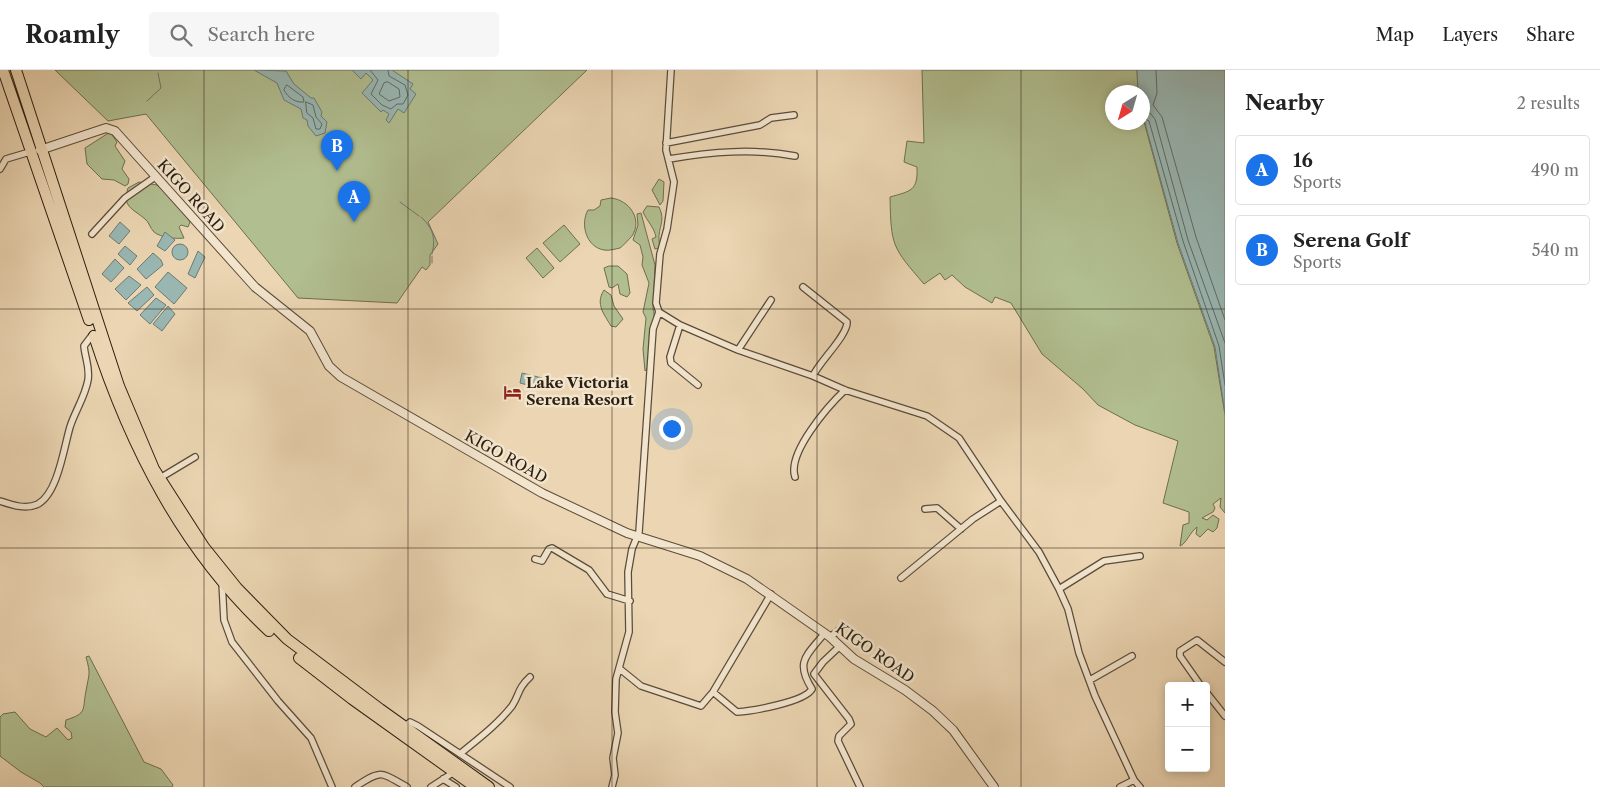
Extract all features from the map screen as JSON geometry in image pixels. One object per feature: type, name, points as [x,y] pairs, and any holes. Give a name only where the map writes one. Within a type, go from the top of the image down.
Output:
[{"type":"highway","points":[[3,70],[35,151],[119,386],[160,478],[204,547],[260,613],[310,657],[489,787]]},
{"type":"highway","points":[[16,70],[35,151],[108,379],[142,461],[182,527],[222,582],[258,621],[312,668],[474,787]]},
{"type":"street","points":[[612,787],[615,775],[613,758],[618,733],[615,700],[629,632],[630,601],[628,572],[632,549],[637,537],[645,466],[653,329],[658,312],[656,296],[660,254],[667,229],[674,182],[666,143],[671,70]]},
{"type":"street","points":[[666,143],[761,124],[771,118],[794,115]]},
{"type":"street","name":"KIGO ROAD","points":[[35,151],[106,128],[112,130],[125,142],[255,287],[310,331],[329,366],[341,377],[518,481],[637,537],[717,563],[747,578],[827,636],[862,665],[905,690],[953,730],[994,787]]},
{"type":"street","points":[[0,169],[6,158],[35,151]]},
{"type":"street","points":[[669,159],[731,151],[778,153],[795,156]]},
{"type":"street","points":[[0,153],[6,158]]},
{"type":"street","points":[[92,234],[125,198],[155,177]]},
{"type":"street","points":[[803,287],[847,322],[846,330],[823,358],[812,376]]},
{"type":"street","points":[[738,350],[771,300]]},
{"type":"street","points":[[658,312],[680,325],[738,350],[812,376],[845,390],[927,416],[951,431],[968,450],[1001,501],[1039,552],[1060,589],[1068,609],[1079,653],[1104,718],[1134,780],[1140,787]]},
{"type":"street","points":[[680,325],[670,357],[671,363],[698,385]]},
{"type":"street","points":[[0,501],[30,506],[38,504],[46,495],[56,476],[70,425],[88,381],[89,365],[84,346],[93,334]]},
{"type":"street","points":[[795,477],[793,468],[810,433],[823,414],[845,390]]},
{"type":"street","points":[[160,478],[195,457]]},
{"type":"street","points":[[901,578],[961,529],[1001,501]]},
{"type":"street","points":[[925,509],[937,508],[961,529]]},
{"type":"street","points":[[535,559],[542,561],[549,549],[552,548],[589,570],[606,594],[630,601]]},
{"type":"street","points":[[1060,589],[1104,561],[1140,556]]},
{"type":"street","points":[[222,582],[224,620],[230,637],[278,701],[311,738],[332,787]]},
{"type":"street","points":[[620,669],[641,686],[697,706],[704,704],[713,692],[770,594]]},
{"type":"street","points":[[713,692],[737,712],[773,707],[808,694],[812,689],[803,672],[803,661],[827,636],[843,626]]},
{"type":"street","points":[[1198,682],[1180,656],[1180,651],[1194,639],[1225,662]]},
{"type":"street","points":[[840,646],[823,662],[814,674],[849,719],[850,724],[839,736],[838,741],[860,787]]},
{"type":"street","points":[[1090,680],[1132,656]]},
{"type":"street","points":[[460,754],[504,715],[513,704],[520,686],[530,677]]},
{"type":"street","points":[[1210,697],[1225,716]]},
{"type":"street","points":[[404,727],[410,722],[418,726],[510,787]]},
{"type":"street","points":[[431,787],[454,772]]},
{"type":"street","points":[[356,787],[374,774],[380,774],[407,787]]},
{"type":"street","points":[[443,778],[456,787]]},
{"type":"street","points":[[1120,787],[1134,780]]},
{"type":"green space","points":[[55,70],[587,70],[428,222],[438,244],[430,255],[430,265],[426,270],[422,267],[397,303],[298,298],[146,114],[108,121]]},
{"type":"green space","points":[[922,70],[1137,70],[1138,85],[1105,85],[1105,130],[1146,130],[1177,243],[1214,347],[1225,415],[1225,513],[1220,507],[1221,498],[1213,504],[1215,508],[1213,512],[1202,518],[1207,520],[1213,515],[1219,519],[1217,528],[1213,532],[1208,529],[1200,537],[1196,534],[1197,527],[1180,546],[1183,525],[1189,523],[1189,512],[1163,503],[1178,441],[1135,425],[1098,405],[1083,389],[1042,354],[1011,303],[995,297],[992,303],[965,287],[952,275],[945,280],[940,273],[924,284],[905,262],[895,245],[891,226],[890,197],[912,189],[916,181],[917,167],[904,162],[907,141],[924,143]]},
{"type":"green space","points":[[110,132],[117,142],[115,146],[125,161],[122,169],[129,179],[128,184],[125,186],[114,180],[102,179],[87,164],[85,148]]},
{"type":"green space","points":[[659,179],[664,182],[663,201],[660,205],[652,190]]},
{"type":"green space","points":[[139,182],[157,185],[181,208],[190,222],[188,227],[181,225],[179,227],[184,238],[169,238],[157,234],[146,220],[129,206],[126,199],[128,188]]},
{"type":"green space","points":[[611,198],[628,206],[635,217],[636,223],[632,236],[620,248],[606,250],[598,248],[589,240],[586,234],[585,222],[588,210],[594,210],[600,206],[601,200]]},
{"type":"green space","points":[[647,206],[659,207],[662,216],[659,248],[655,249],[652,239],[656,237],[655,233],[643,212]]},
{"type":"green space","points":[[641,213],[655,265],[654,342],[648,367],[645,371],[643,349],[646,318],[643,312],[649,283],[642,265],[643,257],[640,245],[633,240],[638,225],[637,214]]},
{"type":"green space","points":[[564,225],[580,244],[560,262],[543,243]]},
{"type":"green space","points":[[537,248],[554,268],[543,278],[526,258]]},
{"type":"green space","points":[[618,266],[627,274],[630,293],[627,297],[620,294],[618,284],[612,288],[609,287],[604,268]]},
{"type":"green space","points":[[604,290],[611,295],[614,306],[623,319],[616,327],[611,326],[601,309],[600,300]]},
{"type":"green space","points":[[89,656],[144,762],[161,769],[173,785],[172,787],[44,787],[0,756],[0,717],[3,714],[15,712],[30,729],[46,737],[57,728],[68,740],[72,738],[71,732],[65,727],[66,720],[78,715],[83,710],[89,674],[86,657]]},
{"type":"water","points":[[254,70],[286,71],[294,84],[311,98],[314,98],[322,112],[321,116],[327,122],[325,133],[316,136],[308,126],[307,120],[303,118],[301,109],[284,100],[277,83]]},
{"type":"water","points":[[352,70],[392,70],[413,84],[410,89],[416,94],[404,113],[398,109],[389,123],[386,120],[389,114],[383,110],[381,112],[362,93],[373,80],[366,73],[361,79]]},
{"type":"water","points":[[1137,70],[1225,70],[1225,413],[1215,347],[1178,243],[1147,130],[1150,130],[1150,85],[1138,85]]},
{"type":"water","points":[[120,222],[130,231],[119,244],[109,236]]},
{"type":"water","points":[[165,232],[175,240],[165,251],[157,246]]},
{"type":"water","points":[[180,244],[186,246],[188,252],[186,258],[180,260],[174,258],[172,252],[174,246]]},
{"type":"water","points":[[125,246],[137,256],[130,265],[118,254]]},
{"type":"water","points":[[198,251],[205,257],[195,278],[188,274]]},
{"type":"water","points":[[153,253],[161,260],[163,265],[146,279],[137,269]]},
{"type":"water","points":[[115,259],[124,268],[111,282],[102,274]]},
{"type":"water","points":[[168,272],[187,288],[174,304],[155,287]]},
{"type":"water","points":[[129,276],[141,285],[126,300],[115,289]]},
{"type":"water","points":[[147,287],[154,295],[137,311],[128,303]]},
{"type":"water","points":[[156,298],[166,305],[150,324],[140,315]]},
{"type":"water","points":[[168,306],[175,314],[162,331],[153,324]]},
{"type":"water","points":[[522,373],[542,378],[542,384],[539,388],[520,383]]},
{"type":"waterway","points":[[147,101],[161,88],[158,73]]},
{"type":"waterway","points":[[400,202],[419,216]]},
{"type":"waterway","points":[[421,217],[431,229],[434,243],[432,254]]},
{"type":"waterway","points":[[432,256],[432,263]]},
{"type":"place","name":"Serena Golf","points":[[337,171]]},
{"type":"place","name":"16","points":[[354,222]]},
{"type":"place","name":"Lake Victoria Serena Resort","points":[[512,392]]}]
